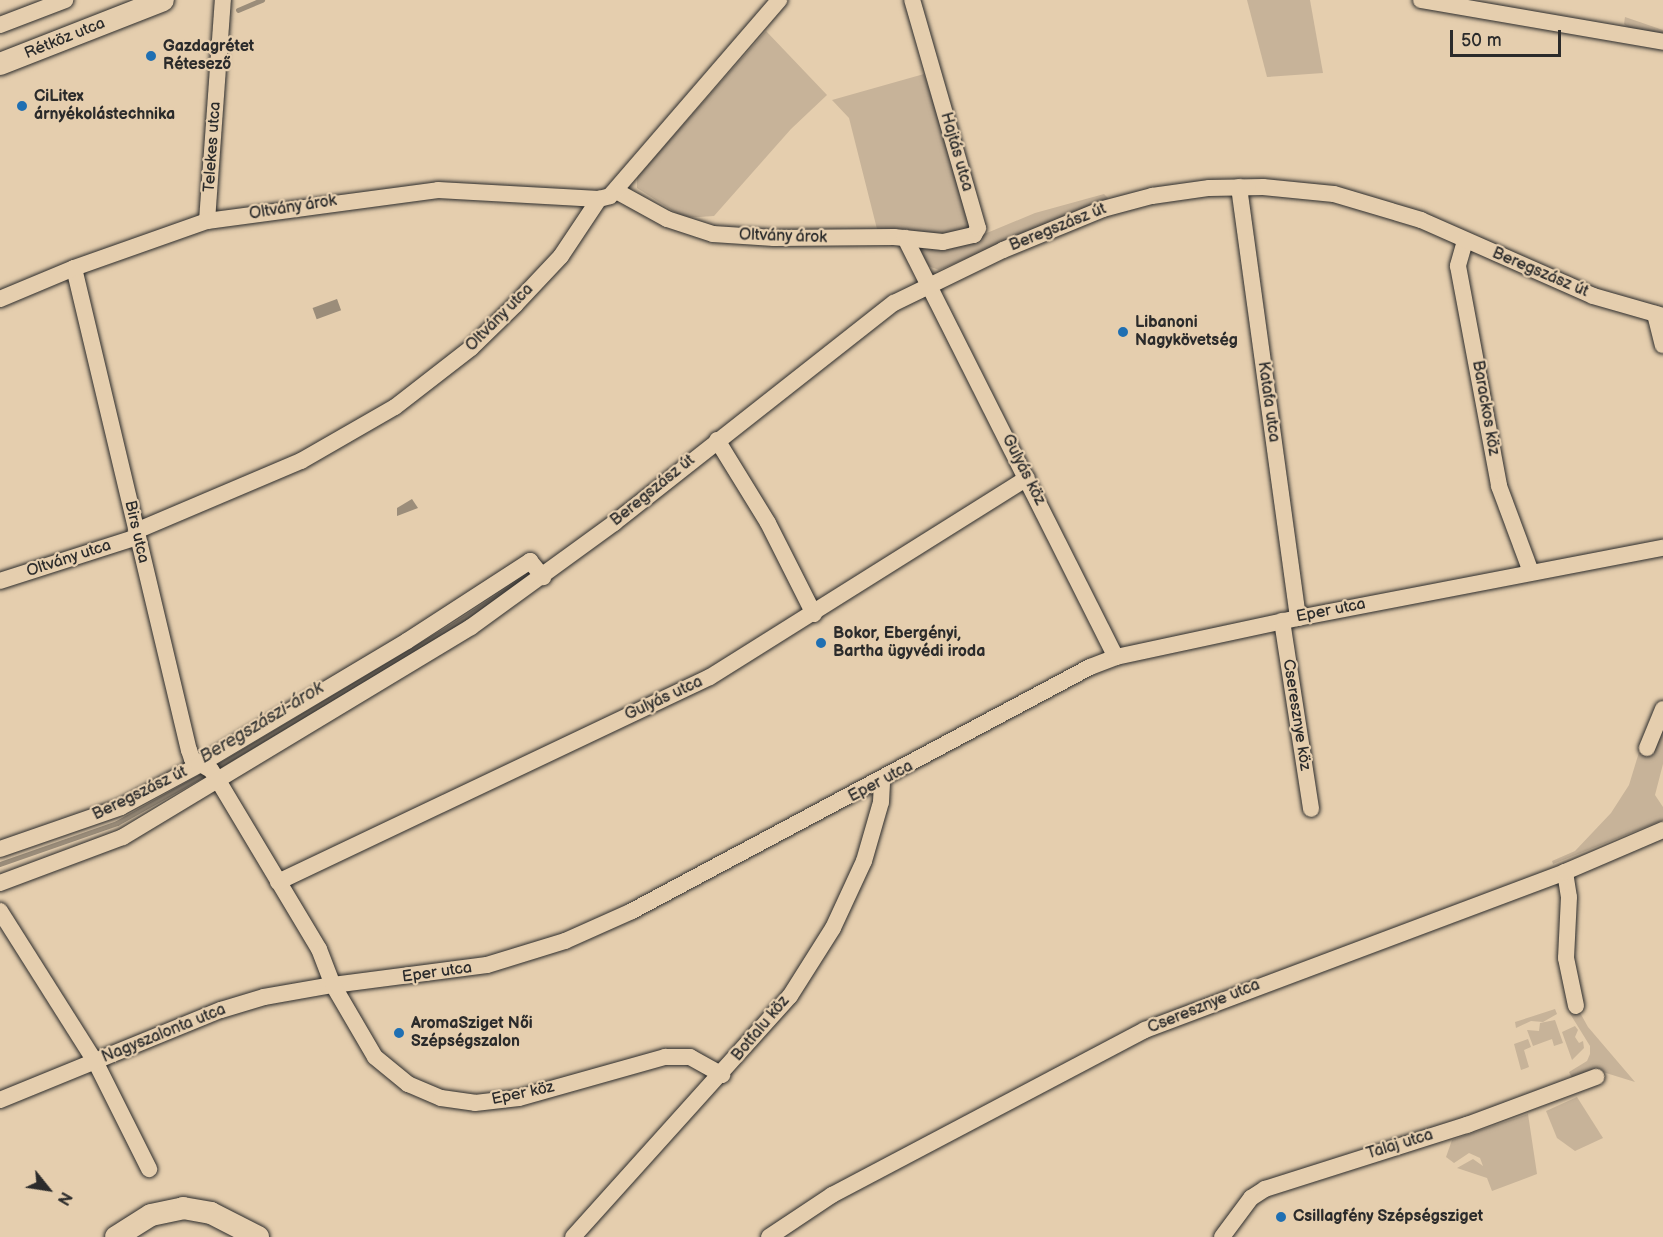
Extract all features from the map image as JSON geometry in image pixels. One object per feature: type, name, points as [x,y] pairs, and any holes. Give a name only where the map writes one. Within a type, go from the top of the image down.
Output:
[{"type":"street","points":[[0,26],[65,0]]},
{"type":"street","name":"Rétköz utca","points":[[0,64],[163,0]]},
{"type":"street","name":"Telekes utca","points":[[207,221],[223,0]]},
{"type":"street","points":[[599,199],[618,192],[779,0]]},
{"type":"street","name":"Hajtás utca","points":[[905,238],[952,241],[968,238],[978,228],[912,0]]},
{"type":"street","points":[[1421,0],[1663,42]]},
{"type":"street","name":"Beregszász út","points":[[0,883],[123,837],[219,782],[471,627],[543,577],[864,324],[928,285],[1103,209],[1152,196],[1239,187],[1334,194],[1375,203],[1593,296],[1660,311]]},
{"type":"street","name":"Katafa utca","points":[[1239,187],[1290,619]]},
{"type":"street","name":"Oltvány árok","points":[[0,299],[74,268],[207,221],[438,190],[599,199]]},
{"type":"street","name":"Oltvány árok","points":[[618,192],[667,219],[713,234],[774,238],[905,238]]},
{"type":"street","name":"Oltvány utca","points":[[0,581],[136,534],[301,461],[395,407],[471,348],[515,305],[561,256],[599,199]]},
{"type":"street","points":[[905,238],[928,285]]},
{"type":"street","name":"Barackos köz","points":[[1465,240],[1458,266],[1500,486],[1531,572]]},
{"type":"street","name":"Birs utca","points":[[74,268],[189,750],[199,765],[211,770],[219,782]]},
{"type":"street","name":"Gulyás köz","points":[[928,285],[1028,478],[1116,657]]},
{"type":"street","points":[[1660,311],[1663,345]]},
{"type":"street","points":[[717,440],[768,524],[814,614]]},
{"type":"street","name":"Gulyás utca","points":[[278,882],[710,677],[1028,478]]},
{"type":"street","name":"Eper utca","points":[[333,985],[477,967],[565,941],[632,911],[882,781],[1090,667],[1116,657],[1290,619],[1663,548]]},
{"type":"street","name":"Beregszász út","points":[[0,849],[121,807],[199,765],[407,641],[530,561],[543,577]]},
{"type":"street","name":"Cseresznye köz","points":[[1290,619],[1311,809]]},
{"type":"street","points":[[1647,748],[1663,709]]},
{"type":"street","name":"Botfalu köz","points":[[573,1237],[722,1075],[790,996],[833,928],[864,861],[881,802],[882,781]]},
{"type":"street","points":[[219,782],[319,949],[333,985]]},
{"type":"street","name":"Cseresznye utca","points":[[769,1237],[832,1196],[1145,1030],[1565,872],[1663,830]]},
{"type":"street","points":[[1565,872],[1569,897],[1566,958],[1576,1006]]},
{"type":"street","points":[[0,911],[94,1061],[149,1169]]},
{"type":"street","name":"Nagyszalonta utca","points":[[0,1100],[220,1010],[264,997],[333,985]]},
{"type":"street","name":"Eper köz","points":[[333,985],[375,1057],[408,1084],[441,1098],[475,1103],[519,1098],[664,1057],[690,1057],[722,1075]]},
{"type":"street","name":"Talaj utca","points":[[1222,1237],[1251,1198],[1265,1189],[1467,1125],[1596,1077]]},
{"type":"street","points":[[116,1237],[151,1215],[183,1208],[220,1216],[258,1237]]},
{"type":"shaded area","points":[[1247,0],[1310,0],[1323,73],[1267,77]]},
{"type":"shaded area","points":[[1625,17],[1663,30],[1663,37],[1633,32],[1624,24]]},
{"type":"shaded area","points":[[766,31],[827,95],[791,129],[714,216],[684,218],[637,188],[637,177]]},
{"type":"shaded area","points":[[924,74],[975,229],[945,239],[878,233],[849,118],[832,100]]},
{"type":"shaded area","points":[[1104,194],[1109,199],[939,270],[928,266],[917,248],[982,235],[1035,213]]},
{"type":"shaded area","points":[[337,299],[341,310],[317,319],[313,308]]},
{"type":"shaded area","points":[[412,499],[418,508],[397,516],[397,508]]},
{"type":"shaded area","points":[[1663,717],[1663,764],[1655,795],[1663,807],[1663,820],[1553,864],[1552,861],[1575,851],[1611,813],[1629,785],[1640,749]]},
{"type":"shaded area","points":[[1555,1009],[1557,1014],[1543,1022],[1531,1021],[1516,1028],[1515,1022]]},
{"type":"shaded area","points":[[1578,1009],[1588,1027],[1635,1082],[1593,1069],[1572,1078],[1569,1072],[1587,1061],[1590,1054],[1590,1046],[1569,1012]]},
{"type":"shaded area","points":[[1555,1020],[1563,1043],[1554,1046],[1552,1039],[1533,1046],[1527,1030],[1539,1031],[1540,1023]]},
{"type":"shaded area","points":[[1575,1026],[1578,1030],[1575,1037],[1579,1043],[1583,1041],[1584,1048],[1572,1060],[1562,1032]]},
{"type":"shaded area","points":[[1528,1039],[1531,1047],[1524,1050],[1529,1067],[1521,1070],[1514,1044]]},
{"type":"shaded area","points":[[1577,1097],[1603,1138],[1575,1151],[1557,1138],[1546,1111]]},
{"type":"shaded area","points":[[1528,1114],[1537,1174],[1492,1191],[1487,1178],[1457,1168],[1473,1159],[1483,1166],[1480,1158],[1469,1153],[1454,1163],[1446,1157],[1452,1140]]},
{"type":"waterway","points":[[238,10],[262,0]]},
{"type":"waterway","name":"Beregszászi-árok","points":[[215,768],[449,628],[525,578]]},
{"type":"waterway","name":"Beregszászi-árok","points":[[0,864],[117,823],[208,772]]},
{"type":"place","name":"Gazdagrétet Rétesező","points":[[151,56]]},
{"type":"place","name":"CiLitex árnyékolástechnika","points":[[22,106]]},
{"type":"place","name":"Libanoni Nagykövetség","points":[[1123,332]]},
{"type":"place","name":"Bokor, Ebergényi, Bartha ügyvédi iroda","points":[[821,643]]},
{"type":"place","name":"AromaSziget Női Szépségszalon","points":[[399,1033]]},
{"type":"place","name":"Csillagfény Szépségsziget","points":[[1281,1217]]}]
